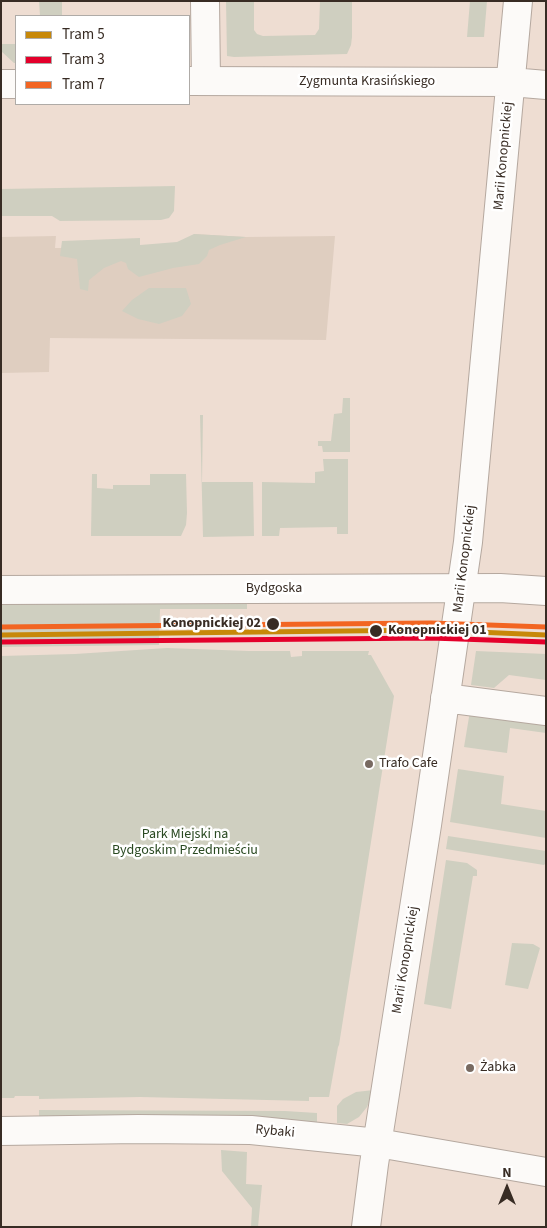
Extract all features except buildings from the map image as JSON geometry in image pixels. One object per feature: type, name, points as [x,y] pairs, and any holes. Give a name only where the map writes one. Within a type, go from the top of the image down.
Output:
[{"type":"street","points":[[197,82],[205,1]]},
{"type":"street","name":"Marii Konopnickiej","points":[[366,1227],[462,588],[472,506],[518,1]]},
{"type":"street","name":"Zygmunta Krasińskiego","points":[[197,82],[511,82],[546,85]]},
{"type":"street","points":[[1,84],[15,84]]},
{"type":"street","name":"Bydgoska","points":[[1,590],[500,588],[546,591]]},
{"type":"street","points":[[446,698],[546,711]]},
{"type":"street","name":"Rybaki","points":[[1,1131],[251,1130],[378,1143],[546,1172]]},
{"type":"shaded area","points":[[194,234],[246,237],[335,236],[326,340],[50,338],[49,372],[1,373],[1,237],[56,236],[55,248],[193,248]]},
{"type":"green space","points":[[39,1],[62,1],[62,15],[40,15]]},
{"type":"green space","points":[[226,1],[254,1],[254,30],[257,34],[263,36],[315,35],[319,29],[320,1],[352,1],[351,45],[347,54],[227,56]]},
{"type":"green space","points":[[470,1],[487,1],[484,37],[467,37]]},
{"type":"green space","points":[[1,44],[15,44],[15,63],[14,63],[1,51]]},
{"type":"green space","points":[[175,186],[174,211],[169,218],[161,220],[60,221],[52,216],[1,216],[1,189]]},
{"type":"green space","points":[[194,234],[246,237],[209,250],[207,256],[199,264],[173,268],[139,277],[128,269],[126,263],[121,261],[104,268],[89,280],[88,291],[80,289],[77,259],[60,256],[62,241],[140,238],[140,245],[177,242]]},
{"type":"green space","points":[[149,288],[186,288],[191,304],[182,316],[159,324],[138,319],[122,311],[132,300]]},
{"type":"green space","points":[[343,398],[350,398],[350,452],[323,452],[322,446],[318,446],[318,441],[331,441],[334,414],[342,413]]},
{"type":"green space","points":[[200,415],[203,415],[202,482],[253,482],[254,536],[203,537]]},
{"type":"green space","points":[[323,459],[348,459],[348,534],[337,534],[337,527],[280,528],[279,536],[262,536],[262,482],[315,483],[315,472],[324,471]]},
{"type":"green space","points":[[92,474],[97,474],[97,488],[113,489],[113,485],[150,485],[150,474],[186,474],[187,513],[186,525],[181,536],[91,536]]},
{"type":"green space","points":[[247,595],[247,609],[160,609],[159,645],[1,647],[1,603]]},
{"type":"green space","name":"Park Miejski na Bydgoskim Przedmieściu","points":[[167,648],[290,651],[291,657],[302,656],[302,651],[369,651],[368,655],[371,655],[394,696],[339,1045],[329,1097],[309,1097],[309,1101],[140,1097],[39,1099],[39,1096],[1,1098],[1,656],[75,654]]},
{"type":"green space","points":[[476,651],[546,654],[546,680],[509,675],[494,688],[471,685]]},
{"type":"green space","points":[[470,711],[546,720],[546,733],[510,728],[507,753],[464,747]]},
{"type":"green space","points":[[458,769],[504,776],[501,804],[546,811],[546,838],[450,822]]},
{"type":"green space","points":[[448,836],[546,851],[546,863],[544,865],[446,849]]},
{"type":"green space","points":[[446,860],[467,863],[477,870],[477,876],[473,876],[451,1009],[424,1004]]},
{"type":"green space","points":[[512,943],[533,944],[540,948],[528,989],[505,985]]},
{"type":"green space","points":[[374,1090],[367,1107],[359,1117],[347,1124],[337,1123],[337,1106],[343,1099],[356,1092]]},
{"type":"green space","points":[[39,1110],[285,1111],[317,1113],[317,1122],[39,1118]]},
{"type":"green space","points":[[221,1150],[247,1152],[246,1184],[262,1185],[258,1227],[251,1227],[252,1208],[222,1171]]},
{"type":"tram line","name":"7","points":[[1,627],[431,623],[546,627]]},
{"type":"tram line","name":"5","points":[[1,635],[431,630],[546,635]]},
{"type":"tram line","name":"3","points":[[1,642],[431,638],[546,642]]},
{"type":"place","name":"Konopnickiej 02","points":[[273,624]]},
{"type":"place","name":"Konopnickiej 01","points":[[376,631]]},
{"type":"place","name":"Trafo Cafe","points":[[369,764]]},
{"type":"place","name":"Żabka","points":[[470,1068]]}]
